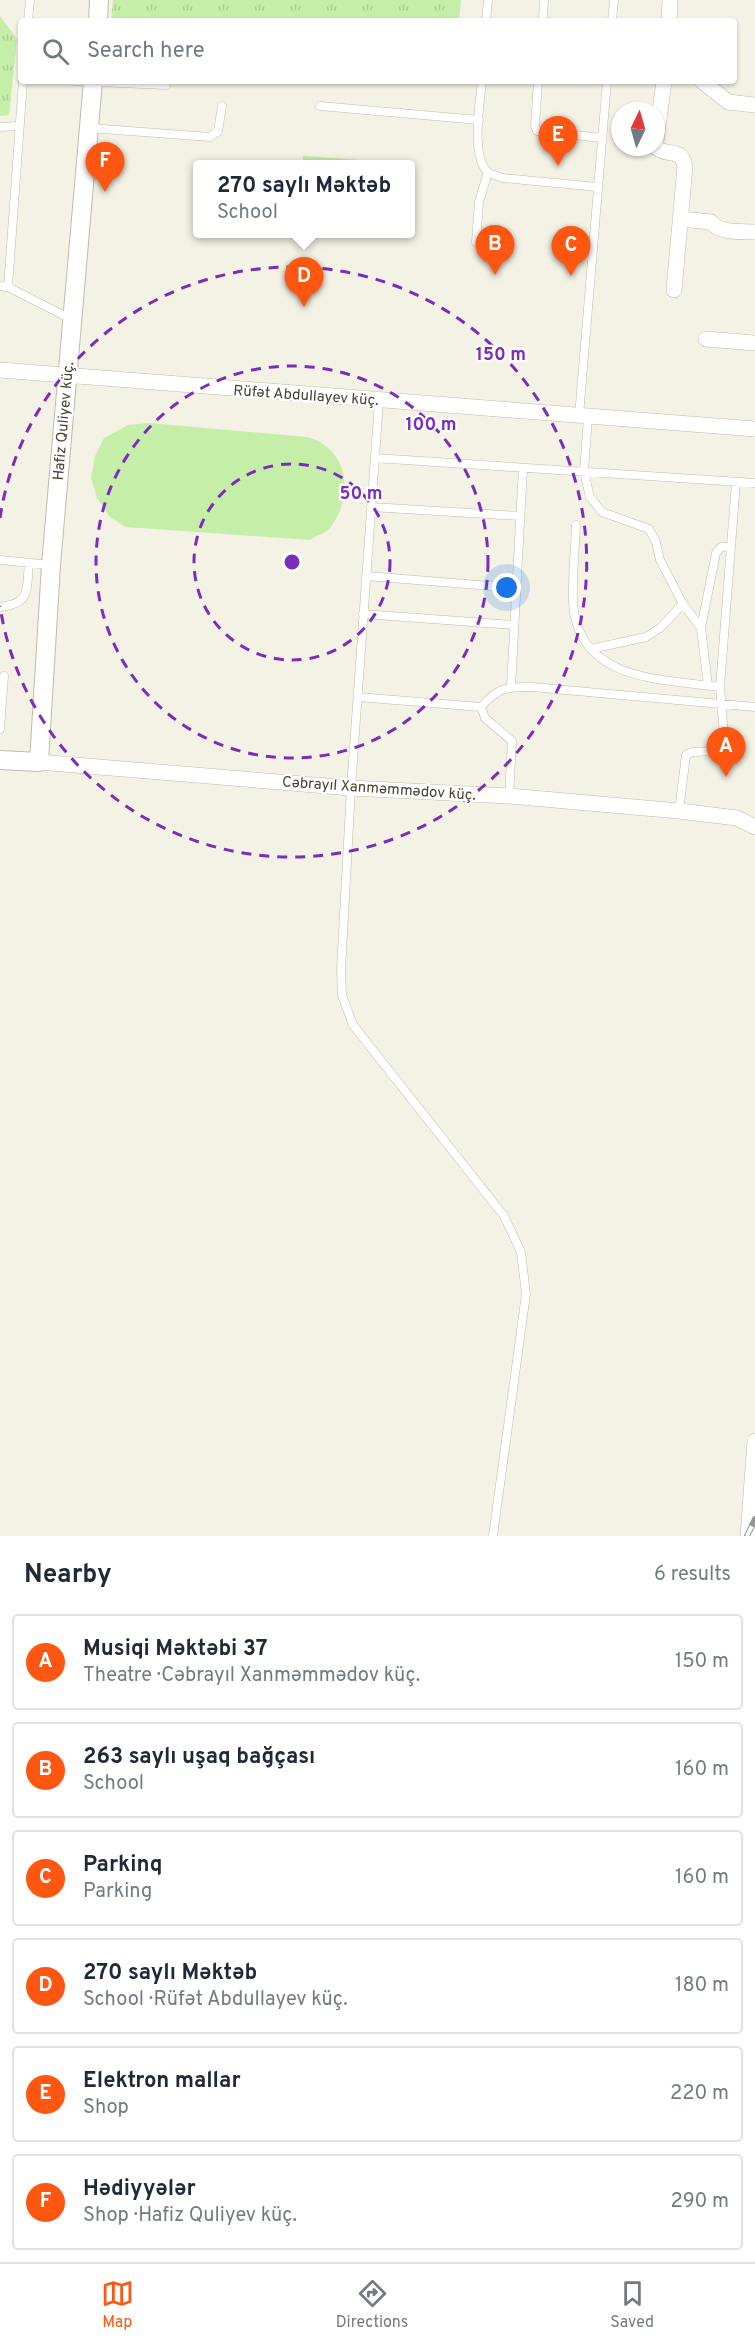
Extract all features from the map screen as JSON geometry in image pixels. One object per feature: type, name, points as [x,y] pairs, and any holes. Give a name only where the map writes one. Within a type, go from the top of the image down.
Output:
[{"type":"street","points":[[98,18],[99,0]]},
{"type":"street","points":[[669,18],[670,0]]},
{"type":"street","name":"Hafiz Quliyev küç.","points":[[39,762],[51,565],[93,84]]},
{"type":"street","points":[[661,102],[664,84]]},
{"type":"street","points":[[706,84],[728,102],[755,105]]},
{"type":"street","points":[[665,152],[679,154],[685,166],[674,290]]},
{"type":"street","points":[[680,219],[711,222],[715,228],[722,230],[755,232]]},
{"type":"street","points":[[706,339],[755,343]]},
{"type":"street","name":"Rüfət Abdullayev küç.","points":[[0,370],[755,429]]},
{"type":"street","name":"Cəbrayıl Xanməmmədov küç.","points":[[0,760],[351,788],[509,796],[679,811],[737,818],[755,827]]},
{"type":"street","points":[[748,1536],[752,1515],[755,1441]]},
{"type":"lane","points":[[28,18],[30,0]]},
{"type":"lane","points":[[486,18],[488,0]]},
{"type":"lane","points":[[543,18],[544,0]]},
{"type":"lane","points":[[612,18],[614,0]]},
{"type":"lane","points":[[23,84],[4,287],[73,320]]},
{"type":"lane","points":[[142,84],[166,85]]},
{"type":"lane","points":[[482,84],[478,149],[482,163],[488,172],[502,178],[598,187]]},
{"type":"lane","points":[[538,84],[535,126],[537,131],[602,138]]},
{"type":"lane","points":[[607,84],[584,417],[584,472],[590,496],[602,512],[649,530],[656,542],[660,560],[683,604],[701,628]]},
{"type":"lane","points":[[89,128],[210,137],[218,131],[222,106]]},
{"type":"lane","points":[[320,106],[479,120]]},
{"type":"lane","points":[[0,127],[19,126]]},
{"type":"lane","points":[[476,242],[479,202],[488,172]]},
{"type":"lane","points":[[379,401],[351,788],[341,970],[342,995],[353,1025],[504,1216],[521,1252],[526,1294],[494,1536]]},
{"type":"lane","points":[[375,458],[755,483]]},
{"type":"lane","points":[[511,687],[523,468]]},
{"type":"lane","points":[[679,811],[686,755],[692,752],[717,751],[721,747],[724,736],[720,687],[736,482]]},
{"type":"lane","points":[[371,507],[520,516]]},
{"type":"lane","points":[[576,525],[573,603],[577,624],[591,649],[609,664],[636,676],[720,687]]},
{"type":"lane","points":[[708,685],[701,628],[716,553],[721,547],[731,546]]},
{"type":"lane","points":[[0,560],[51,565]]},
{"type":"lane","points":[[0,607],[17,605],[25,597],[29,563]]},
{"type":"lane","points":[[366,576],[515,588]]},
{"type":"lane","points":[[591,649],[646,637],[660,628],[683,604]]},
{"type":"lane","points":[[363,614],[513,625]]},
{"type":"lane","points":[[0,729],[4,676]]},
{"type":"lane","points":[[481,707],[493,692],[511,687],[755,707]]},
{"type":"lane","points":[[358,697],[481,707]]},
{"type":"lane","points":[[481,707],[485,718],[512,741],[509,796]]},
{"type":"green space","points":[[113,0],[461,0],[459,18],[111,18]]},
{"type":"green space","points":[[0,16],[17,39],[9,115],[0,116]]},
{"type":"green space","points":[[303,156],[360,160],[303,160]]},
{"type":"green space","points":[[149,423],[307,437],[318,441],[333,453],[343,473],[345,485],[341,508],[330,528],[310,540],[126,527],[110,517],[97,498],[91,478],[95,456],[104,438],[128,425]]},
{"type":"railway","points":[[747,1536],[755,1519]]},
{"type":"place","name":"Elektron mallar","points":[[558,166]]},
{"type":"place","name":"Hədiyyələr","points":[[105,192]]},
{"type":"place","name":"263 saylı uşaq bağçası","points":[[495,275]]},
{"type":"place","name":"Parkinq","points":[[571,276]]},
{"type":"place","name":"270 saylı Məktəb","points":[[304,307]]},
{"type":"place","name":"Musiqi Məktəbi 37","points":[[726,777]]}]
